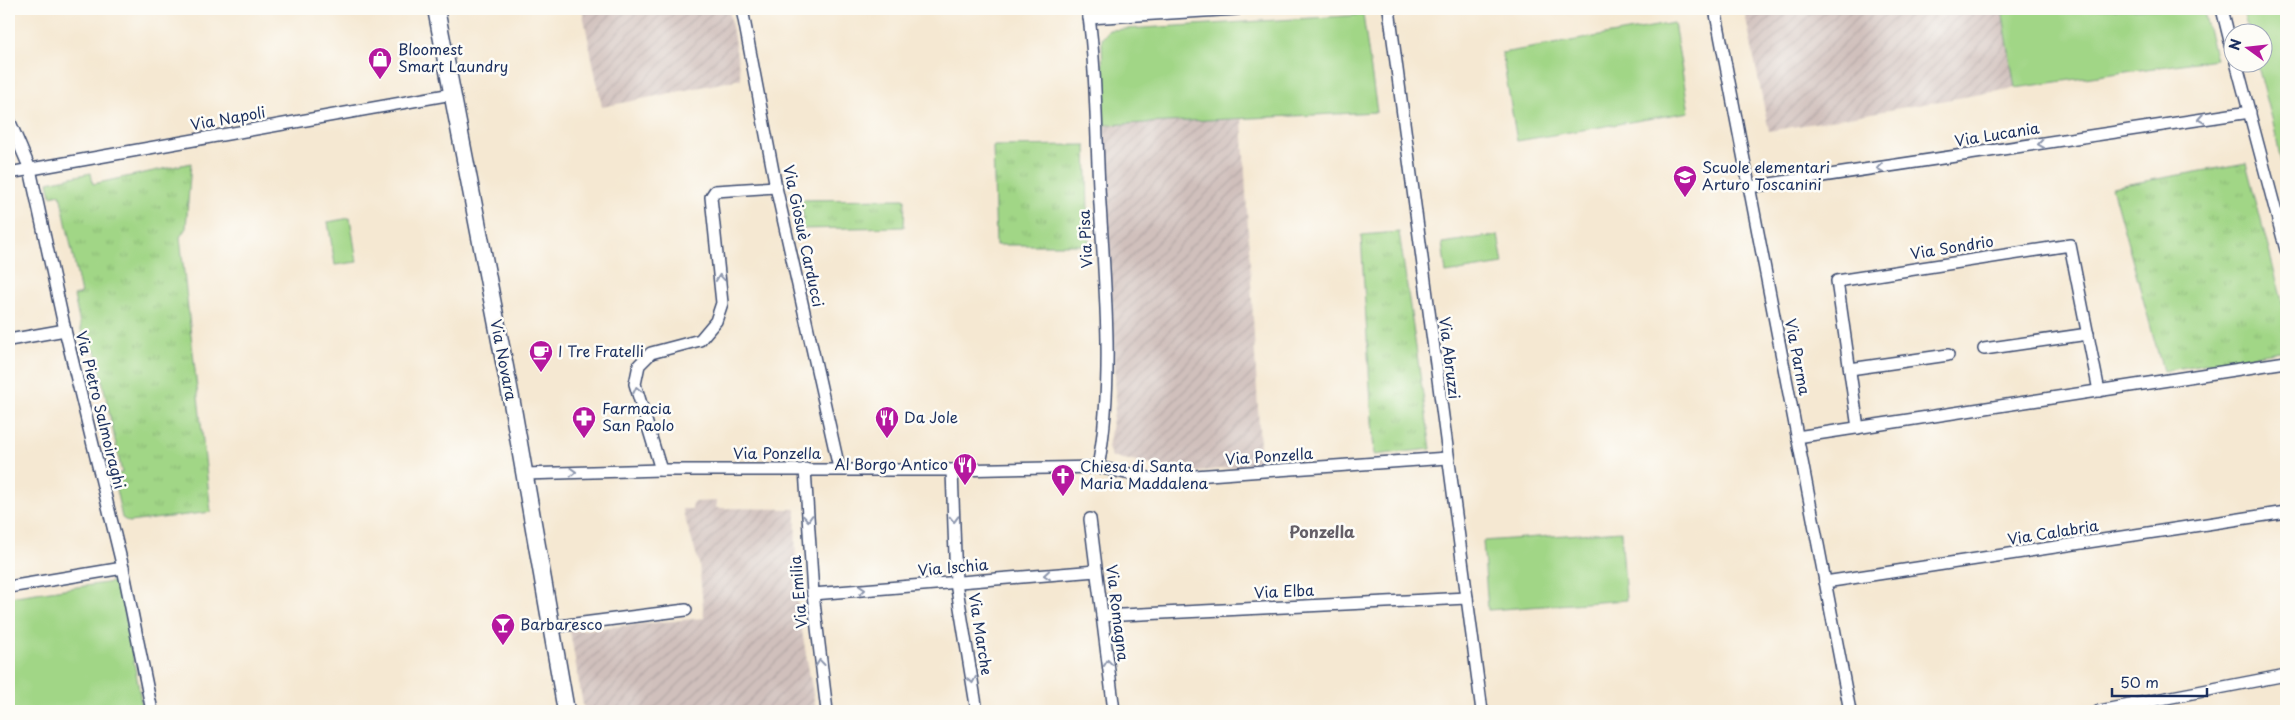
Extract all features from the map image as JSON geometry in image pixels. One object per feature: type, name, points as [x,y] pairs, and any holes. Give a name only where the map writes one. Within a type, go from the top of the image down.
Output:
[{"type":"street","name":"Via Novara","points":[[436,9],[524,474],[566,711]]},
{"type":"street","name":"Via Giosuè Carducci","points":[[742,9],[776,187],[839,468]]},
{"type":"street","points":[[1089,13],[1236,9]]},
{"type":"street","name":"Via Abruzzi","points":[[1389,9],[1482,711]]},
{"type":"street","name":"Via Parma","points":[[1715,9],[1850,711]]},
{"type":"street","points":[[2222,9],[2225,22]]},
{"type":"street","name":"Via Pisa","points":[[1089,13],[1107,379],[1103,441],[1098,467]]},
{"type":"street","points":[[2239,72],[2286,250]]},
{"type":"street","name":"Via Napoli","points":[[9,173],[452,94]]},
{"type":"street","name":"Via Lucania","points":[[1749,188],[2250,112]]},
{"type":"street","name":"Via Pietro Salmoiraghi","points":[[9,120],[30,169],[65,330],[123,568],[152,711]]},
{"type":"street","points":[[661,470],[634,384],[639,365],[651,353],[700,340],[716,321],[722,303],[711,197],[715,191],[776,187]]},
{"type":"street","name":"Via Sondrio","points":[[1858,428],[1837,281],[2070,245],[2099,391]]},
{"type":"street","points":[[9,340],[65,330]]},
{"type":"street","points":[[1984,349],[2088,334]]},
{"type":"street","points":[[1850,369],[1948,355]]},
{"type":"street","points":[[1797,437],[2286,362]]},
{"type":"street","name":"Via Ponzella","points":[[524,474],[661,470],[839,468],[952,470],[1098,467],[1153,479],[1447,458]]},
{"type":"street","name":"Via Emilia","points":[[805,469],[813,594],[827,711]]},
{"type":"street","name":"Via Marche","points":[[952,470],[956,583],[977,711]]},
{"type":"street","name":"Via Calabria","points":[[1825,582],[2286,512]]},
{"type":"street","name":"Via Romagna","points":[[1090,519],[1114,711]]},
{"type":"street","points":[[9,587],[123,568]]},
{"type":"street","name":"Via Ischia","points":[[813,594],[1096,571]]},
{"type":"street","name":"Via Elba","points":[[1102,616],[1468,598]]},
{"type":"street","points":[[551,627],[686,610]]},
{"type":"street","points":[[2099,711],[2286,675]]},
{"type":"shaded area","points":[[582,9],[729,9],[741,79],[602,107]]},
{"type":"shaded area","points":[[1744,9],[2002,9],[2015,88],[1769,131]]},
{"type":"shaded area","points":[[1242,119],[1261,463],[1191,473],[1112,457],[1108,448],[1116,400],[1104,125]]},
{"type":"shaded area","points":[[717,501],[716,508],[796,509],[795,591],[816,711],[584,711],[570,631],[704,618],[699,563],[682,509],[692,509],[693,502]]},
{"type":"green space","points":[[2002,9],[2203,9],[2216,59],[2015,88]]},
{"type":"green space","points":[[2242,9],[2286,9],[2286,187],[2273,122],[2259,72],[2272,72],[2272,22],[2246,22]]},
{"type":"green space","points":[[1363,15],[1377,112],[1104,125],[1102,39],[1109,30]]},
{"type":"green space","points":[[1674,23],[1689,112],[1517,141],[1502,53]]},
{"type":"green space","points":[[1086,145],[1089,245],[996,245],[993,146]]},
{"type":"green space","points":[[191,163],[186,228],[180,237],[211,512],[129,522],[122,518],[113,475],[122,473],[96,351],[86,353],[74,296],[81,294],[60,194],[51,196],[48,182],[91,173],[93,184]]},
{"type":"green space","points":[[2246,163],[2286,316],[2286,350],[2163,371],[2112,187]]},
{"type":"green space","points":[[905,199],[904,227],[799,229],[797,220],[804,219],[802,208],[793,210],[791,200]]},
{"type":"green space","points":[[350,218],[357,262],[335,265],[328,222]]},
{"type":"green space","points":[[1399,232],[1431,449],[1374,455],[1361,235]]},
{"type":"green space","points":[[1498,235],[1503,264],[1446,273],[1442,243]]},
{"type":"green space","points":[[1621,531],[1626,600],[1488,610],[1483,541]]},
{"type":"green space","points":[[119,581],[143,711],[9,711],[9,597]]},
{"type":"place","name":"Bloomest Smart Laundry","points":[[380,80]]},
{"type":"place","name":"Scuole elementari Arturo Toscanini","points":[[1685,198]]},
{"type":"place","name":"I Tre Fratelli","points":[[541,373]]},
{"type":"place","name":"Farmacia San Paolo","points":[[584,439]]},
{"type":"place","name":"Da Jole","points":[[887,439]]},
{"type":"place","name":"Al Borgo Antico","points":[[965,486]]},
{"type":"place","name":"Chiesa di Santa Maria Maddalena","points":[[1063,497]]},
{"type":"place","name":"Barbaresco","points":[[503,646]]},
{"type":"district","name":"Ponzella","points":[[1322,532]]}]
